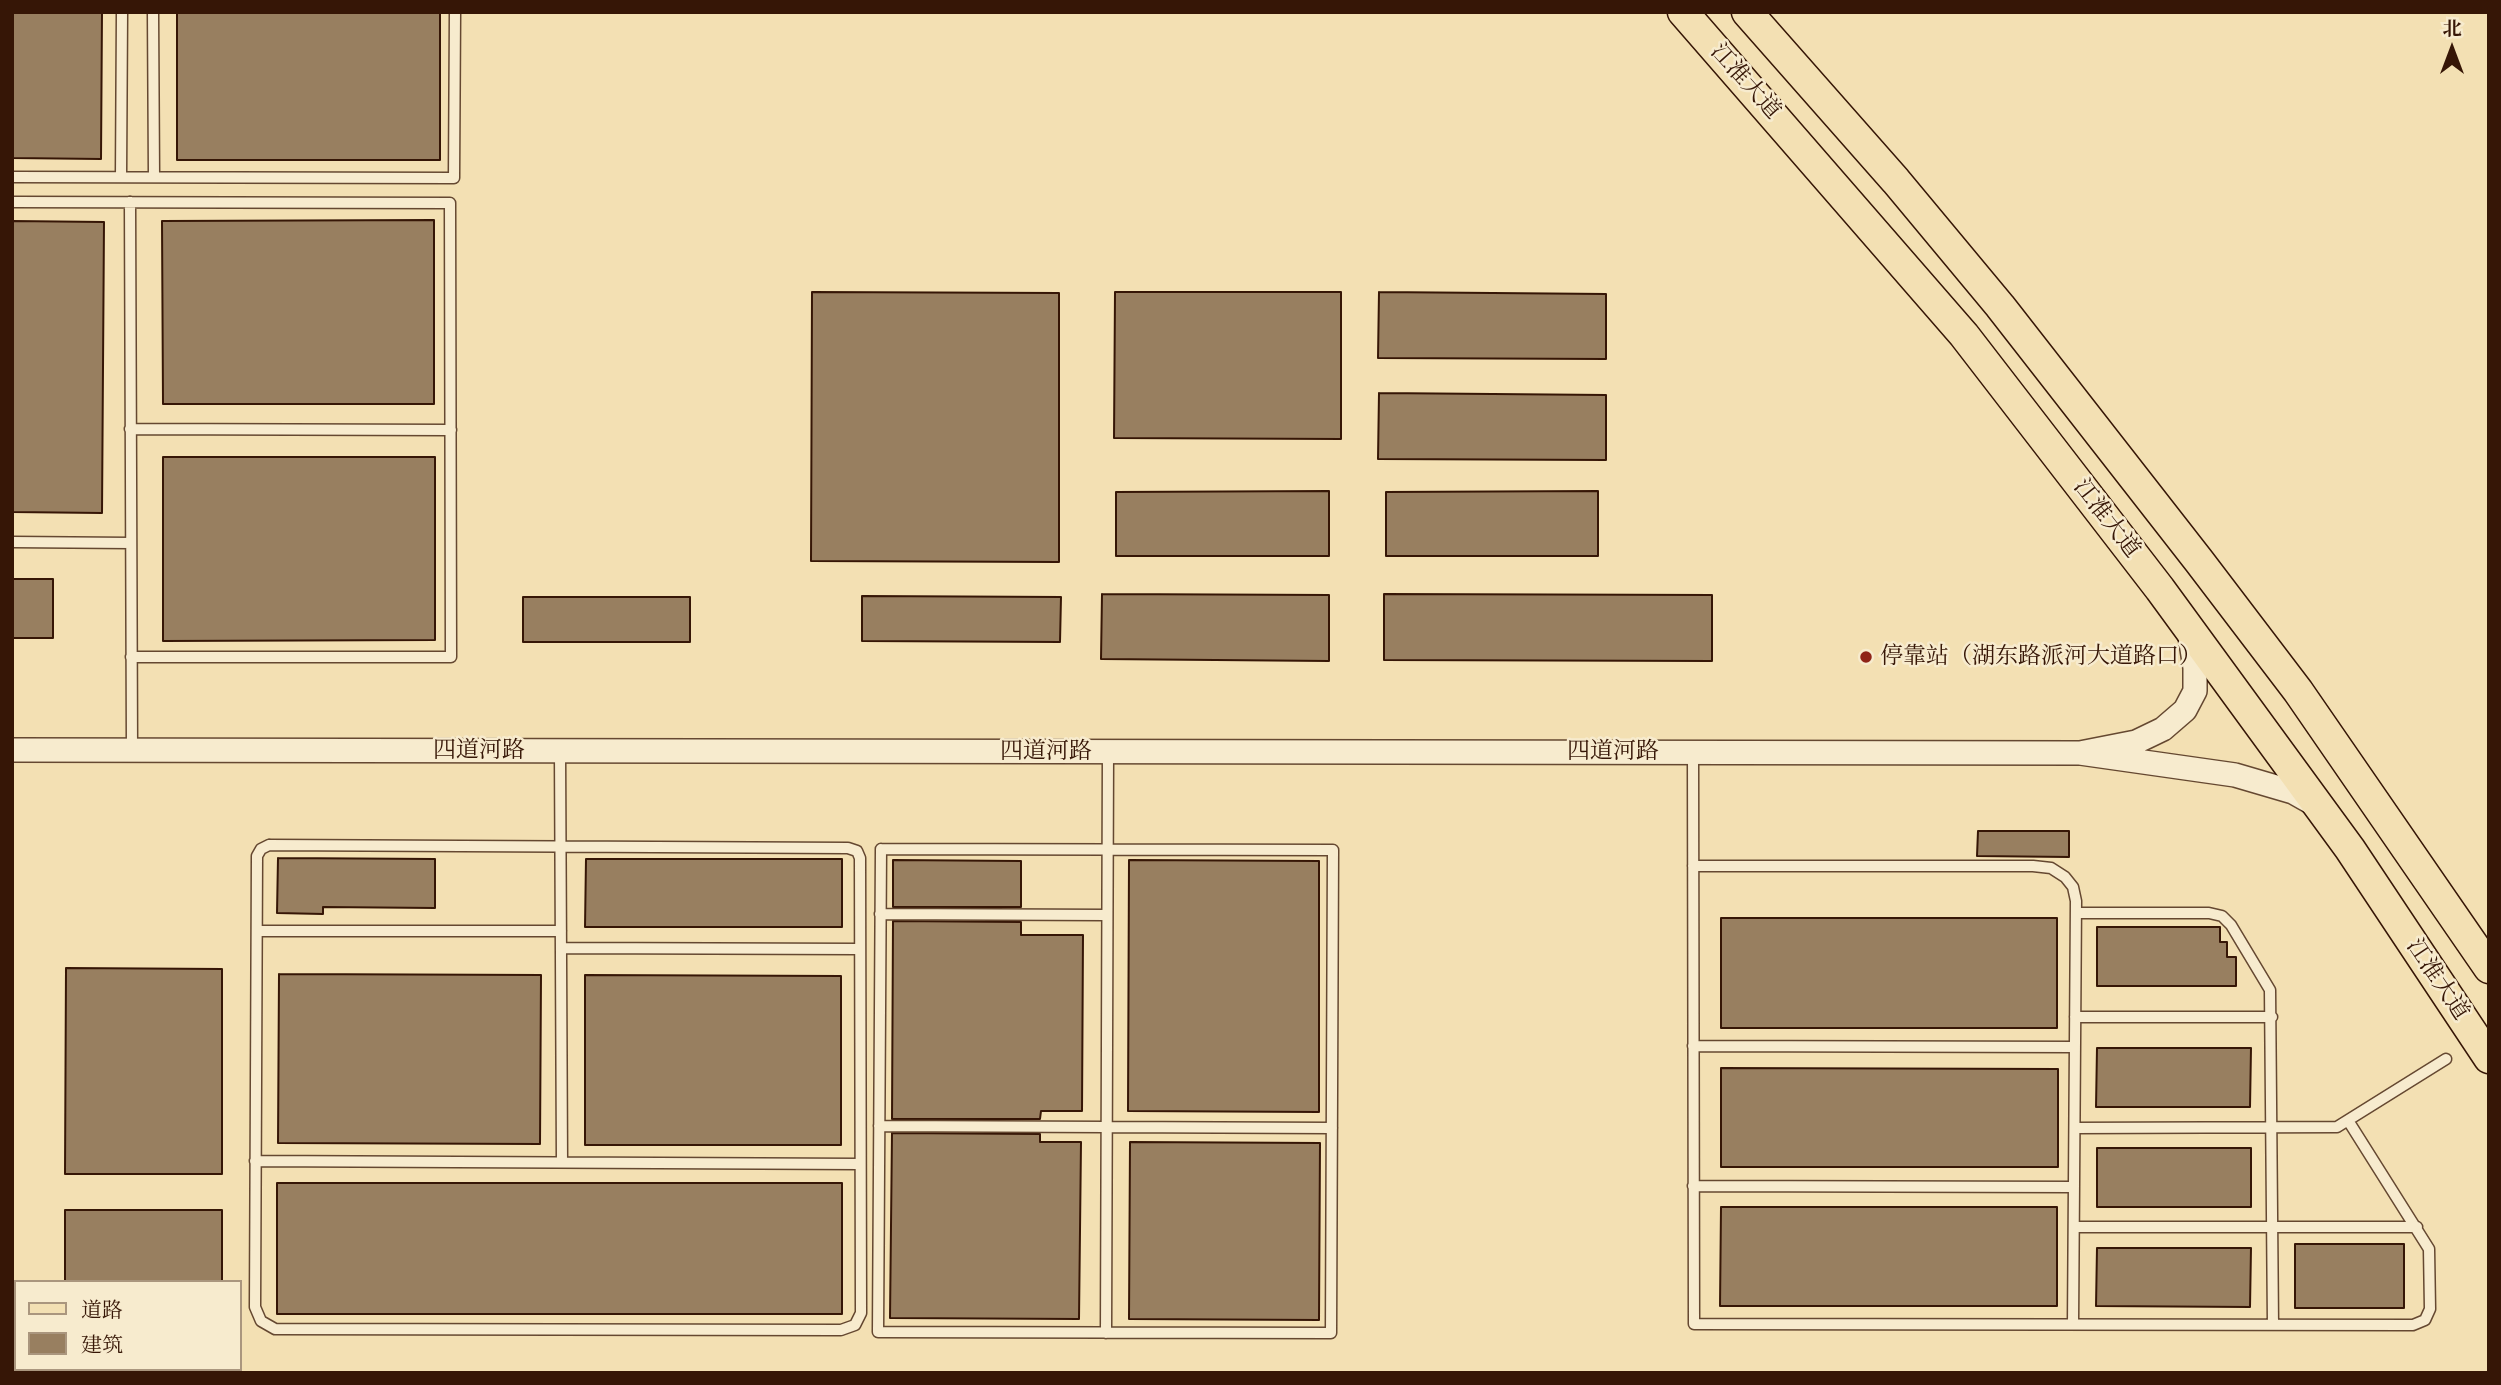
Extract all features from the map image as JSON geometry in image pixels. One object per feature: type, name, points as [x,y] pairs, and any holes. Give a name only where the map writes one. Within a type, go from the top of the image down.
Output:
[{"type":"main road","name":"江淮大道","points":[[1683,12],[1964,335],[2189,627],[2320,807],[2489,1058]]},
{"type":"main road","name":"江淮大道","points":[[1747,12],[1896,181],[1982,285],[2199,561],[2298,691],[2489,968]]},
{"type":"street","points":[[2080,753],[2136,741],[2163,729],[2185,710],[2195,691],[2195,668],[2189,627]]},
{"type":"street","name":"四道河路","points":[[12,750],[2080,753]]},
{"type":"street","points":[[2080,753],[2235,775],[2293,792],[2320,807]]},
{"type":"lane","points":[[121,177],[122,12]]},
{"type":"lane","points":[[153,12],[154,177]]},
{"type":"lane","points":[[12,177],[454,178],[455,12]]},
{"type":"lane","points":[[12,202],[450,203],[451,657],[131,657]]},
{"type":"lane","points":[[130,202],[132,750]]},
{"type":"lane","points":[[130,429],[451,430]]},
{"type":"lane","points":[[12,542],[131,543]]},
{"type":"lane","points":[[560,751],[562,1162]]},
{"type":"lane","points":[[1106,1333],[1108,752]]},
{"type":"lane","points":[[1693,752],[1694,1324],[2413,1325],[2425,1320],[2430,1309],[2429,1249],[2348,1122]]},
{"type":"lane","points":[[269,845],[857,850],[860,858],[861,1313],[855,1325],[841,1330],[275,1329],[261,1321],[255,1307],[257,931],[257,856],[261,849],[269,845]]},
{"type":"lane","points":[[881,849],[1333,850],[1331,1333],[878,1332],[880,914],[881,849]]},
{"type":"lane","points":[[1693,866],[2042,867],[2051,868],[2065,877],[2073,887],[2076,913],[2073,1325]]},
{"type":"lane","points":[[2076,913],[2208,913],[2222,916],[2264,977],[2270,990],[2272,1017],[2273,1325]]},
{"type":"lane","points":[[880,914],[1107,915]]},
{"type":"lane","points":[[257,931],[561,932]]},
{"type":"lane","points":[[561,948],[860,949]]},
{"type":"lane","points":[[2076,1017],[2272,1017]]},
{"type":"lane","points":[[1693,1046],[2075,1047]]},
{"type":"lane","points":[[2075,1128],[2323,1129],[2348,1122],[2446,1059]]},
{"type":"lane","points":[[879,1126],[1332,1128]]},
{"type":"lane","points":[[256,1161],[860,1164]]},
{"type":"lane","points":[[1693,1186],[2074,1187]]},
{"type":"lane","points":[[2074,1227],[2417,1227]]},
{"type":"building","points":[[12,12],[102,12],[101,159],[12,158]]},
{"type":"building","points":[[177,12],[440,12],[440,160],[177,160]]},
{"type":"building","points":[[434,220],[434,404],[163,404],[162,221]]},
{"type":"building","points":[[12,221],[104,222],[102,513],[12,512]]},
{"type":"building","points":[[812,292],[1059,293],[1059,562],[811,561]]},
{"type":"building","points":[[1115,292],[1341,292],[1341,439],[1114,438]]},
{"type":"building","points":[[1379,292],[1606,294],[1606,359],[1378,358]]},
{"type":"building","points":[[1379,393],[1606,395],[1606,460],[1378,459]]},
{"type":"building","points":[[163,457],[435,457],[435,640],[163,641]]},
{"type":"building","points":[[1329,491],[1329,556],[1116,556],[1116,492]]},
{"type":"building","points":[[1598,491],[1598,556],[1386,556],[1386,492]]},
{"type":"building","points":[[12,579],[53,579],[53,638],[12,638]]},
{"type":"building","points":[[1102,594],[1329,595],[1329,661],[1101,659]]},
{"type":"building","points":[[1384,594],[1712,595],[1712,661],[1384,660]]},
{"type":"building","points":[[862,596],[1061,597],[1060,642],[862,641]]},
{"type":"building","points":[[523,597],[690,597],[690,642],[523,642]]},
{"type":"building","points":[[1978,831],[2069,831],[2069,857],[1977,856]]},
{"type":"building","points":[[278,858],[435,859],[435,908],[323,907],[323,914],[277,913]]},
{"type":"building","points":[[586,859],[842,859],[842,927],[585,927]]},
{"type":"building","points":[[893,860],[1021,861],[1021,907],[893,907]]},
{"type":"building","points":[[1129,860],[1319,861],[1319,1112],[1128,1111]]},
{"type":"building","points":[[1721,918],[2057,918],[2057,1028],[1721,1028]]},
{"type":"building","points":[[893,921],[1021,922],[1021,935],[1083,935],[1082,1111],[1041,1111],[1040,1119],[892,1119]]},
{"type":"building","points":[[2097,927],[2220,927],[2220,942],[2227,942],[2227,957],[2236,957],[2236,986],[2097,986]]},
{"type":"building","points":[[66,968],[222,969],[222,1174],[65,1174]]},
{"type":"building","points":[[279,974],[541,975],[540,1144],[278,1143]]},
{"type":"building","points":[[585,975],[841,976],[841,1145],[585,1145]]},
{"type":"building","points":[[2097,1048],[2251,1048],[2250,1107],[2096,1107]]},
{"type":"building","points":[[1721,1068],[2058,1069],[2058,1167],[1721,1167]]},
{"type":"building","points":[[892,1133],[1040,1134],[1040,1142],[1081,1142],[1079,1319],[890,1318]]},
{"type":"building","points":[[1130,1142],[1320,1143],[1319,1320],[1129,1319]]},
{"type":"building","points":[[2097,1148],[2251,1148],[2251,1207],[2097,1207]]},
{"type":"building","points":[[277,1183],[842,1183],[842,1314],[277,1314]]},
{"type":"building","points":[[1721,1207],[2057,1207],[2057,1306],[1720,1306]]},
{"type":"building","points":[[65,1210],[222,1210],[222,1280],[65,1280]]},
{"type":"building","points":[[2295,1244],[2404,1244],[2404,1308],[2295,1308]]},
{"type":"building","points":[[2097,1248],[2251,1248],[2250,1307],[2096,1306]]},
{"type":"place","name":"停靠站（湖东路派河大道路口）","points":[[1866,657]]}]
